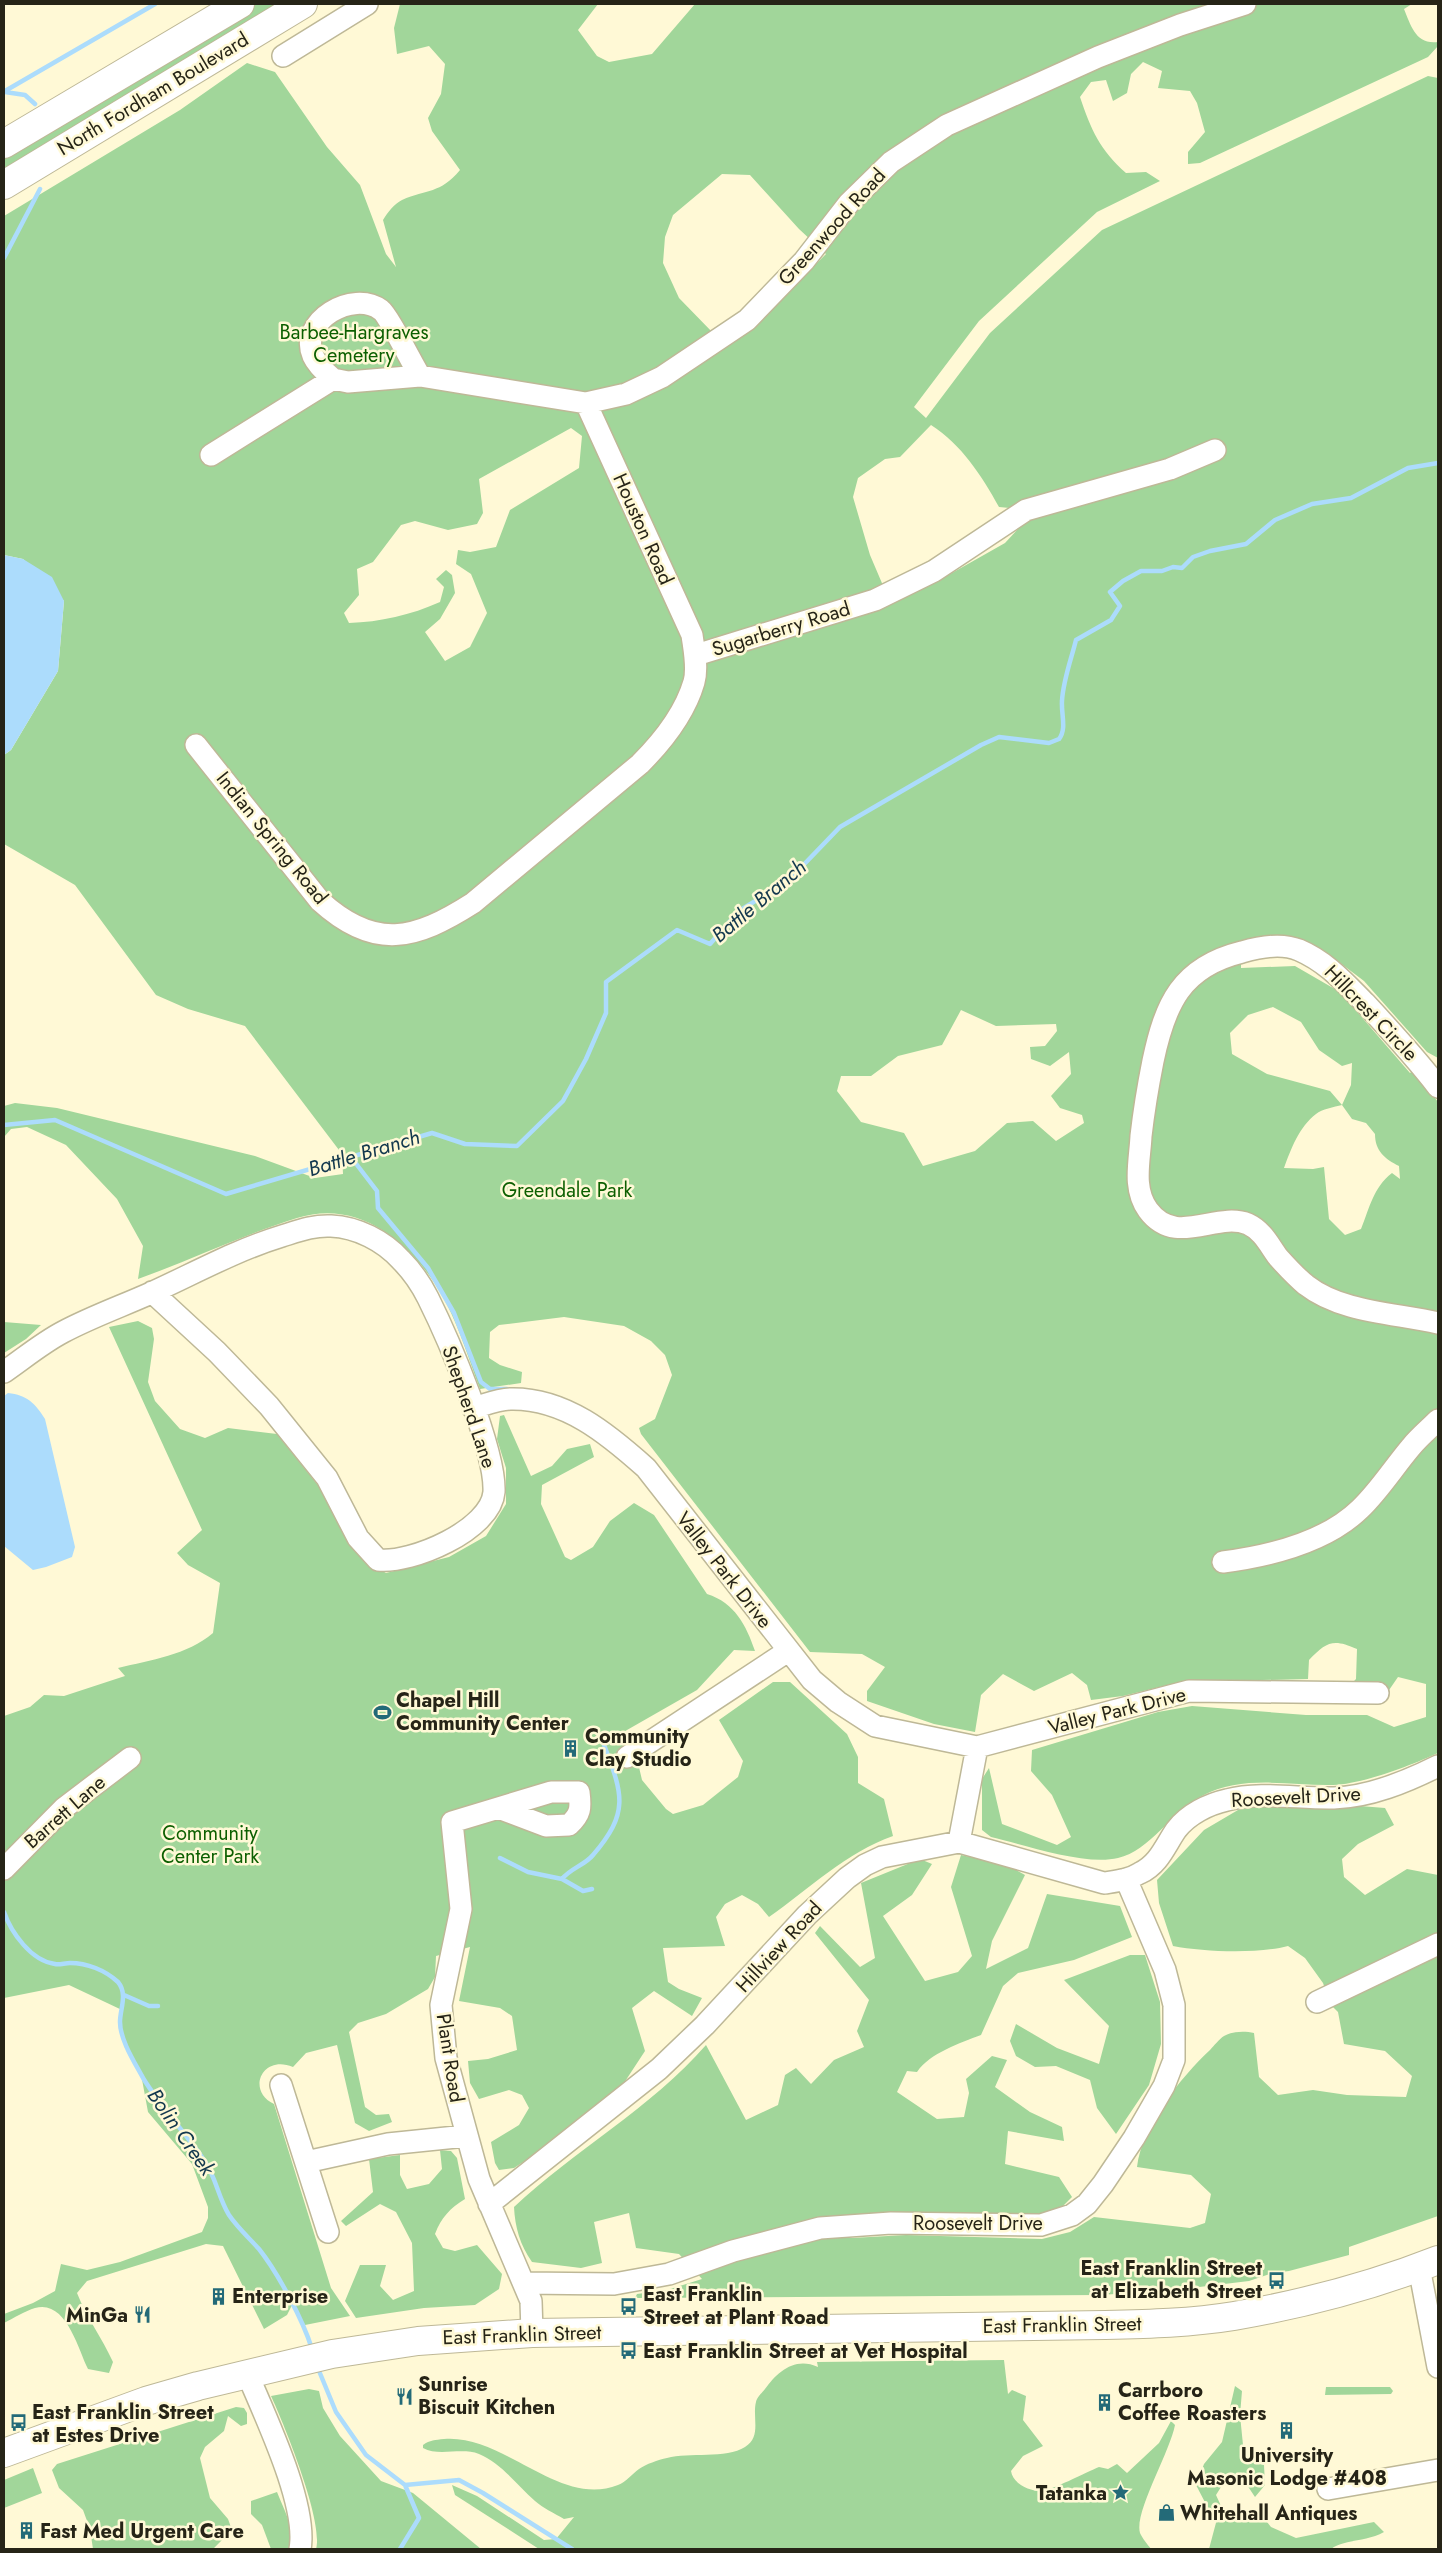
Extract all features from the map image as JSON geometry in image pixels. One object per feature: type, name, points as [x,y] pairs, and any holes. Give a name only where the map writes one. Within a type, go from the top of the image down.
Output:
[{"type":"main road","name":"North Fordham Boulevard","points":[[4,144],[240,4]]},
{"type":"main road","name":"North Fordham Boulevard","points":[[4,185],[303,4]]},
{"type":"main road","name":"East Franklin Street","points":[[4,2453],[146,2401],[256,2371],[365,2349],[450,2337],[532,2333],[1163,2323],[1233,2316],[1283,2307],[1318,2299],[1429,2263]]},
{"type":"street","points":[[283,56],[367,4]]},
{"type":"street","name":"Greenwood Road","points":[[333,380],[348,382],[420,376],[586,404],[626,394],[662,377],[747,320],[804,261],[849,203],[884,169],[947,125],[1098,57],[1180,25],[1245,4]]},
{"type":"street","points":[[211,455],[333,380],[313,356],[310,342],[316,328],[325,316],[338,308],[357,303],[369,304],[382,311],[420,376]]},
{"type":"street","name":"Houston Road","points":[[586,404],[692,635],[696,655]]},
{"type":"street","name":"Sugarberry Road","points":[[381,936],[413,933],[448,919],[473,903],[640,764],[661,743],[681,711],[694,681],[696,655],[875,600],[934,571],[1026,510],[1170,469],[1215,450]]},
{"type":"street","name":"Indian Spring Road","points":[[196,745],[320,901],[337,916],[354,926],[381,936]]},
{"type":"street","name":"Hillcrest Circle","points":[[1438,1088],[1408,1048],[1336,973],[1318,960],[1297,949],[1273,947],[1223,956],[1192,975],[1180,988],[1164,1016],[1144,1101],[1138,1183],[1141,1197],[1158,1221],[1173,1226],[1194,1228],[1240,1222],[1250,1225],[1264,1236],[1291,1273],[1325,1297],[1347,1305],[1438,1323]]},
{"type":"street","name":"Shepherd Lane","points":[[4,1372],[62,1332],[250,1246],[308,1228],[333,1226],[365,1235],[389,1249],[419,1282],[428,1297],[473,1408],[492,1472],[494,1494],[486,1510],[464,1532],[434,1548],[399,1559],[378,1560],[358,1538],[341,1509],[327,1478],[269,1406],[217,1352],[152,1292]]},
{"type":"street","name":"Valley Park Drive","points":[[473,1408],[510,1399],[547,1403],[585,1420],[615,1440],[646,1468],[812,1680],[838,1702],[875,1726],[977,1747],[1189,1691],[1378,1693]]},
{"type":"street","points":[[1224,1562],[1276,1552],[1325,1534],[1348,1520],[1362,1508],[1412,1445],[1438,1420]]},
{"type":"street","points":[[628,1757],[788,1651]]},
{"type":"street","points":[[958,1842],[977,1747]]},
{"type":"street","name":"Barrett Lane","points":[[4,1869],[64,1808],[130,1758]]},
{"type":"street","name":"Roosevelt Drive","points":[[524,2283],[614,2284],[669,2274],[733,2251],[820,2228],[891,2223],[1041,2225],[1072,2215],[1087,2204],[1134,2138],[1164,2086],[1174,2060],[1175,2040],[1172,1996],[1165,1970],[1126,1880],[1142,1873],[1156,1862],[1177,1829],[1197,1811],[1228,1799],[1264,1796],[1335,1798],[1373,1793],[1415,1778],[1438,1766]]},
{"type":"street","name":"Plant Road","points":[[501,1809],[452,1822],[461,1909],[444,1981],[441,2005],[442,2027],[446,2058],[466,2136],[489,2204],[524,2283],[532,2308],[532,2333]]},
{"type":"street","name":"Hillview Road","points":[[489,2204],[659,2069],[719,2011],[807,1915],[847,1878],[882,1857],[958,1842],[1104,1883],[1126,1880]]},
{"type":"street","points":[[1318,2002],[1438,1944]]},
{"type":"street","points":[[282,2085],[328,2232]]},
{"type":"street","points":[[306,2162],[388,2144],[466,2136]]},
{"type":"street","points":[[1429,2263],[1438,2367]]},
{"type":"street","points":[[256,2371],[298,2508],[302,2535],[300,2549]]},
{"type":"street","points":[[1328,2490],[1438,2470]]},
{"type":"green space","points":[[257,4],[278,4],[4,176],[4,154]]},
{"type":"green space","points":[[400,4],[598,4],[578,30],[597,56],[609,62],[652,54],[695,4],[1412,4],[1404,9],[1415,33],[1424,41],[1438,42],[1438,46],[1428,57],[1200,163],[1188,164],[1188,152],[1205,132],[1197,103],[1190,91],[1158,88],[1162,71],[1143,62],[1131,74],[1127,93],[1113,101],[1106,80],[1091,82],[1080,97],[1088,120],[1103,148],[1126,173],[1146,172],[1160,181],[1097,212],[979,321],[914,407],[926,418],[990,333],[1102,230],[1428,76],[1438,78],[1438,1058],[1427,1052],[1364,981],[1323,950],[1279,935],[1241,944],[1241,968],[1295,966],[1340,992],[1410,1073],[1414,1070],[1438,1102],[1438,1753],[1387,1773],[1345,1784],[1250,1783],[1218,1789],[1191,1803],[1151,1839],[1130,1854],[1118,1858],[1105,1860],[1073,1857],[991,1837],[982,1830],[982,1779],[989,1768],[1002,1824],[1057,1845],[1071,1837],[1052,1795],[1031,1771],[1032,1750],[1158,1712],[1192,1706],[1306,1715],[1367,1715],[1394,1727],[1426,1717],[1426,1684],[1398,1677],[1387,1693],[1349,1686],[1356,1679],[1357,1649],[1336,1643],[1320,1649],[1309,1660],[1308,1679],[1180,1682],[1123,1696],[1091,1700],[1087,1685],[1072,1673],[1034,1691],[1003,1674],[981,1695],[975,1732],[934,1724],[867,1701],[867,1691],[885,1667],[862,1654],[810,1652],[641,1434],[639,1428],[655,1419],[672,1375],[665,1355],[651,1341],[624,1326],[564,1317],[499,1325],[490,1332],[489,1358],[500,1365],[522,1372],[521,1383],[480,1389],[454,1320],[434,1282],[407,1250],[375,1226],[357,1218],[338,1214],[318,1214],[297,1218],[138,1279],[143,1246],[117,1199],[66,1145],[27,1127],[11,1129],[4,1137],[4,1106],[15,1103],[57,1108],[255,1156],[315,1178],[343,1174],[342,1154],[245,1026],[188,1009],[156,995],[75,885],[4,844],[4,755],[11,750],[58,671],[64,601],[23,559],[4,555],[4,216],[180,110],[247,63],[275,72],[327,147],[360,185],[386,254],[396,267],[383,220],[391,208],[399,202],[439,187],[453,178],[460,170],[432,131],[428,118],[441,94],[445,64],[429,46],[397,54],[394,28]],"holes":[[[722,174],[750,175],[799,229],[826,254],[782,298],[714,334],[679,298],[663,263],[665,237],[673,215]],[[931,425],[952,441],[961,451],[999,507],[1010,508],[1019,528],[1005,543],[952,573],[890,602],[870,555],[853,497],[858,478],[885,459],[900,457]],[[571,428],[582,436],[579,468],[510,510],[496,547],[470,552],[458,550],[456,564],[471,574],[487,613],[470,647],[445,661],[425,632],[440,619],[455,593],[452,575],[446,570],[436,579],[444,587],[440,602],[418,611],[395,617],[349,623],[344,613],[359,595],[357,569],[373,562],[401,525],[415,521],[448,530],[477,524],[483,513],[479,479]],[[1273,1007],[1301,1022],[1319,1050],[1342,1066],[1352,1063],[1351,1085],[1342,1105],[1330,1091],[1267,1074],[1232,1054],[1230,1033],[1248,1015]],[[961,1010],[996,1026],[1056,1024],[1057,1031],[1045,1046],[1030,1047],[1031,1059],[1050,1066],[1069,1052],[1071,1074],[1051,1096],[1060,1108],[1082,1115],[1084,1123],[1056,1141],[1033,1121],[1007,1123],[975,1151],[923,1166],[904,1133],[861,1122],[837,1091],[841,1076],[871,1076],[898,1056],[942,1045]],[[1342,1105],[1352,1119],[1366,1123],[1375,1134],[1379,1150],[1389,1160],[1399,1166],[1400,1179],[1392,1173],[1380,1185],[1361,1229],[1345,1235],[1329,1219],[1324,1167],[1313,1169],[1284,1168],[1300,1132],[1316,1114],[1325,1109]]]},
{"type":"green space","name":"Community Center Park","points":[[138,1321],[152,1328],[154,1339],[148,1382],[155,1401],[180,1429],[205,1438],[228,1428],[277,1434],[337,1509],[364,1560],[386,1573],[449,1557],[486,1536],[506,1504],[506,1468],[497,1439],[500,1416],[504,1415],[531,1476],[552,1466],[567,1449],[590,1444],[594,1457],[542,1485],[541,1504],[565,1557],[571,1560],[593,1547],[610,1521],[634,1503],[654,1515],[707,1594],[725,1603],[738,1616],[748,1632],[755,1651],[734,1650],[697,1690],[620,1734],[638,1763],[642,1780],[666,1809],[673,1814],[703,1805],[738,1777],[743,1761],[719,1720],[773,1682],[790,1682],[847,1734],[858,1757],[858,1783],[884,1799],[893,1836],[860,1851],[844,1861],[769,1917],[758,1904],[742,1895],[725,1904],[716,1917],[725,1946],[663,1948],[668,1982],[679,1989],[702,1998],[692,2016],[654,1991],[632,2008],[645,2051],[622,2086],[543,2149],[514,2168],[499,2170],[495,2163],[491,2142],[519,2125],[529,2108],[522,2095],[509,2090],[479,2099],[470,2083],[468,2061],[488,2059],[517,2050],[512,2016],[500,2008],[459,2001],[470,1947],[436,1956],[435,1977],[428,1989],[386,2014],[358,2023],[349,2032],[365,2107],[376,2115],[389,2114],[392,2122],[369,2131],[355,2123],[337,2045],[306,2053],[293,2067],[282,2064],[273,2065],[261,2076],[261,2091],[274,2104],[331,2288],[350,2316],[305,2325],[292,2305],[287,2315],[264,2329],[223,2246],[206,2244],[87,2281],[77,2293],[113,2362],[109,2373],[88,2369],[69,2328],[63,2318],[55,2311],[46,2307],[35,2308],[4,2323],[4,2314],[33,2303],[55,2291],[61,2264],[87,2270],[120,2262],[202,2232],[208,2218],[208,2207],[192,2164],[148,2112],[141,2074],[123,2038],[120,2023],[122,2010],[69,1985],[4,1998],[4,1716],[30,1707],[44,1695],[64,1696],[125,1676],[118,1668],[180,1652],[192,1647],[213,1633],[220,1583],[188,1565],[177,1553],[202,1530],[109,1327]]},
{"type":"green space","points":[[4,1322],[41,1325],[26,1339],[4,1353]]},
{"type":"green space","points":[[1270,1805],[1385,1808],[1394,1825],[1358,1844],[1342,1859],[1344,1877],[1365,1895],[1407,1869],[1438,1875],[1438,2216],[1349,2247],[1349,2255],[1289,2271],[1273,2273],[1249,2281],[1191,2288],[1187,2286],[1166,2291],[1099,2295],[635,2298],[637,2294],[667,2290],[702,2279],[679,2254],[636,2248],[629,2213],[594,2222],[602,2263],[581,2268],[532,2262],[528,2256],[519,2236],[514,2207],[562,2166],[661,2089],[706,2045],[746,2120],[778,2105],[785,2075],[796,2068],[811,2084],[834,2060],[864,2047],[857,2031],[869,2000],[815,1933],[820,1926],[860,1967],[875,1958],[861,1883],[920,1859],[932,1864],[912,1895],[883,1916],[925,1981],[958,1972],[972,1956],[951,1887],[961,1855],[1007,1865],[1025,1875],[992,1941],[986,1969],[1028,1948],[1047,1894],[1120,1906],[1132,1937],[1074,1960],[1018,1973],[1003,1986],[981,2035],[937,2054],[917,2072],[907,2071],[897,2092],[937,2119],[964,2117],[969,2093],[966,2079],[992,2056],[1007,2060],[995,2087],[1030,2112],[1062,2127],[1064,2141],[1008,2131],[1005,2164],[1059,2177],[1072,2197],[1056,2213],[823,2236],[852,2238],[906,2235],[1042,2239],[1070,2232],[1094,2217],[1190,2228],[1205,2223],[1211,2194],[1191,2175],[1137,2167],[1146,2135],[1164,2103],[1187,2074],[1222,2037],[1235,2032],[1254,2033],[1259,2077],[1278,2095],[1313,2090],[1347,2095],[1406,2097],[1412,2076],[1385,2051],[1344,2044],[1338,2012],[1331,2005],[1323,1983],[1305,1958],[1288,1946],[1276,1949],[1231,1951],[1200,1950],[1173,1946],[1159,1903],[1157,1880],[1204,1830],[1238,1810]]},
{"type":"green space","points":[[1130,1955],[1145,1955],[1160,2002],[1161,2044],[1149,2085],[1116,2134],[1097,2108],[1090,2080],[1056,2066],[1035,2067],[1016,2056],[1010,2041],[1016,2024],[1057,2048],[1099,2064],[1109,2026],[1064,1980]]},
{"type":"green space","points":[[440,2150],[451,2151],[457,2158],[465,2199],[447,2214],[435,2234],[443,2248],[455,2251],[477,2245],[502,2274],[499,2289],[475,2305],[424,2308],[356,2318],[345,2301],[360,2265],[386,2265],[380,2286],[393,2300],[414,2291],[412,2243],[396,2212],[380,2204],[346,2226],[341,2221],[373,2192],[369,2159],[400,2155],[400,2175],[407,2189],[429,2184],[442,2169]]},
{"type":"green space","points":[[1004,2360],[1008,2394],[1012,2390],[1026,2396],[1023,2420],[1043,2446],[1023,2456],[1011,2471],[1015,2480],[1027,2488],[1036,2491],[1046,2490],[1099,2467],[1108,2469],[1117,2464],[1127,2473],[1159,2443],[1171,2421],[1175,2425],[1142,2511],[1140,2533],[1151,2549],[539,2549],[455,2495],[452,2485],[477,2496],[544,2540],[556,2539],[574,2517],[564,2519],[542,2506],[502,2469],[479,2454],[465,2451],[436,2452],[423,2448],[423,2445],[435,2440],[466,2440],[488,2447],[553,2479],[574,2487],[596,2489],[621,2484],[642,2467],[660,2460],[676,2456],[728,2453],[745,2447],[750,2443],[755,2432],[757,2398],[775,2377],[787,2367],[802,2363],[818,2367],[817,2362]]},
{"type":"green space","points":[[1235,2386],[1242,2391],[1240,2415],[1244,2455],[1247,2460],[1264,2465],[1265,2485],[1255,2497],[1243,2479],[1221,2487],[1216,2495],[1227,2519],[1263,2517],[1271,2527],[1296,2538],[1374,2522],[1384,2532],[1331,2549],[1209,2549],[1217,2519],[1209,2510],[1196,2485],[1204,2464],[1222,2442]]},
{"type":"green space","points":[[1326,2387],[1390,2387],[1393,2391],[1391,2394],[1325,2395]]},
{"type":"green space","points":[[309,2389],[319,2391],[323,2408],[340,2436],[381,2481],[413,2493],[481,2549],[316,2549],[317,2536],[309,2496],[285,2428],[271,2396]]},
{"type":"green space","points":[[236,2407],[244,2408],[247,2413],[247,2424],[241,2426],[228,2416],[224,2431],[205,2447],[200,2458],[210,2498],[228,2519],[232,2530],[213,2549],[93,2549],[90,2529],[83,2510],[59,2488],[52,2470],[57,2464]]},
{"type":"green space","points":[[33,2468],[42,2493],[4,2508],[4,2480]]},
{"type":"green space","points":[[277,2492],[291,2528],[292,2542],[290,2549],[271,2549],[262,2525],[251,2514],[251,2501]]},
{"type":"water","points":[[4,555],[23,559],[52,577],[64,601],[58,671],[11,750],[4,755]]},
{"type":"water","points":[[8,1393],[30,1401],[38,1408],[45,1419],[75,1547],[72,1557],[33,1570],[4,1546],[4,1396]]},
{"type":"waterway","points":[[5,91],[155,4]]},
{"type":"waterway","points":[[5,92],[25,95],[35,104]]},
{"type":"waterway","points":[[4,258],[40,189]]},
{"type":"waterway","name":"Battle Branch","points":[[4,1125],[55,1120],[226,1194],[432,1133],[465,1144],[517,1146],[563,1101],[586,1059],[606,1013],[606,982],[677,930],[710,944],[739,911],[788,881],[840,827],[981,745],[999,737],[1049,743],[1059,739],[1063,731],[1062,706],[1064,686],[1076,640],[1111,620],[1120,606],[1110,592],[1123,581],[1141,571],[1162,571],[1173,567],[1182,568],[1193,557],[1210,551],[1246,544],[1275,520],[1312,504],[1351,498],[1408,468],[1438,463]]},
{"type":"waterway","points":[[348,1159],[354,1161],[377,1191],[378,1208],[428,1268],[454,1313],[481,1382],[490,1389],[507,1389]]},
{"type":"waterway","points":[[500,1858],[528,1872],[562,1879],[593,1855],[605,1840],[618,1813],[618,1789],[603,1742]]},
{"type":"waterway","points":[[562,1879],[583,1891],[592,1889]]},
{"type":"waterway","name":"Bolin Creek","points":[[4,1912],[7,1920],[23,1944],[30,1952],[46,1962],[55,1964],[76,1963],[89,1966],[102,1971],[118,1982],[123,1991],[120,2017],[122,2036],[132,2058],[150,2089],[208,2167],[229,2215],[259,2249],[274,2271],[296,2311],[312,2349]]},
{"type":"waterway","points":[[124,1995],[149,2006],[158,2006]]},
{"type":"waterway","name":"Bolin Creek","points":[[317,2366],[336,2412],[366,2455],[405,2485],[459,2480],[572,2549]]},
{"type":"waterway","points":[[400,2549],[419,2518],[405,2485]]},
{"type":"place","name":"Chapel Hill Community Center","points":[[382,1712]]},
{"type":"place","name":"Community Clay Studio","points":[[571,1748]]},
{"type":"place","name":"East Franklin Street at Elizabeth Street","points":[[1276,2280]]},
{"type":"place","name":"Enterprise","points":[[218,2296]]},
{"type":"place","name":"East Franklin Street at Plant Road","points":[[629,2306]]},
{"type":"place","name":"MinGa","points":[[142,2315]]},
{"type":"place","name":"East Franklin Street at Vet Hospital","points":[[629,2351]]},
{"type":"place","name":"Sunrise Biscuit Kitchen","points":[[404,2396]]},
{"type":"place","name":"Carrboro Coffee Roasters","points":[[1104,2402]]},
{"type":"place","name":"East Franklin Street at Estes Drive","points":[[18,2423]]},
{"type":"place","name":"University Masonic Lodge #408","points":[[1287,2431]]},
{"type":"place","name":"Tatanka","points":[[1121,2493]]},
{"type":"place","name":"Whitehall Antiques","points":[[1166,2513]]},
{"type":"place","name":"Fast Med Urgent Care","points":[[26,2531]]},
{"type":"park label","name":"Barbee-Hargraves Cemetery","points":[[354,344]]},
{"type":"park label","name":"Greendale Park","points":[[567,1190]]}]
